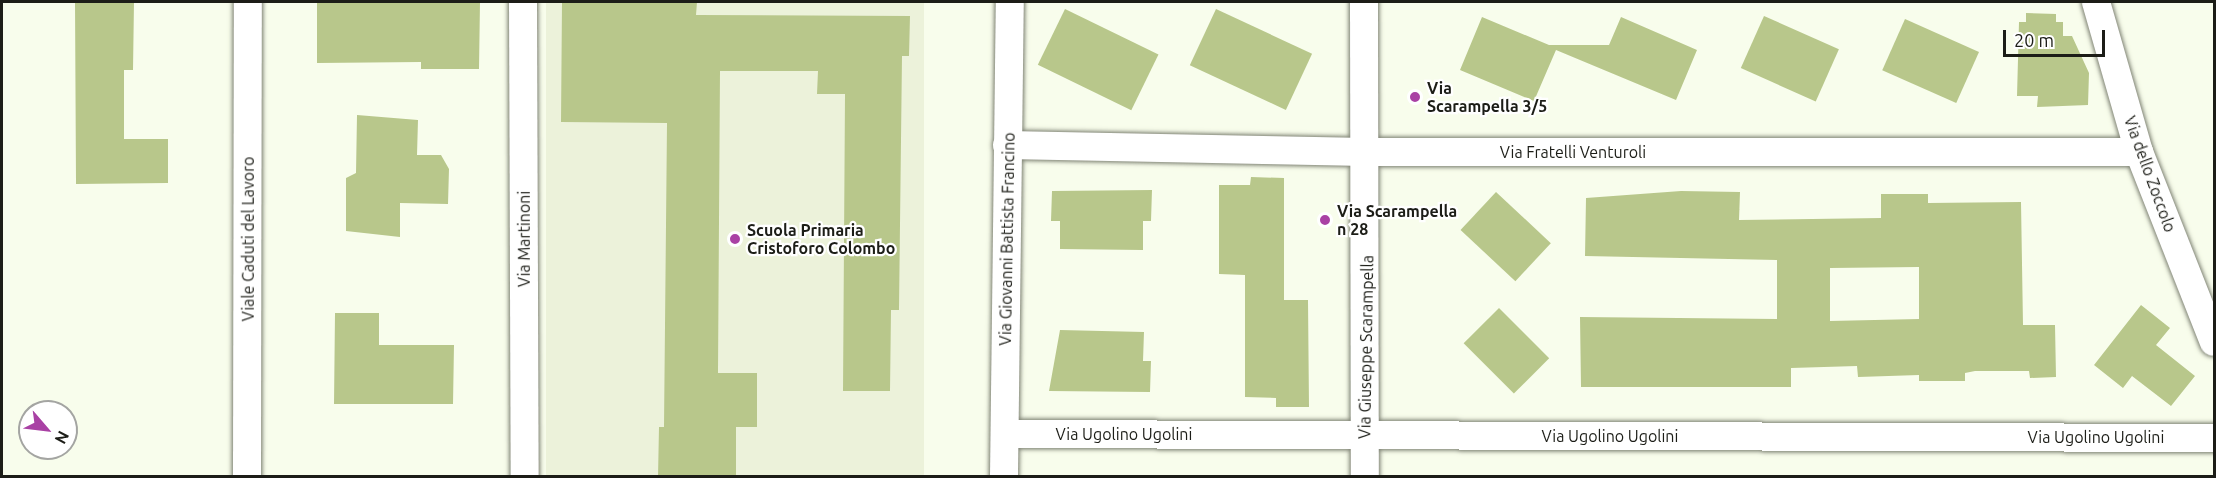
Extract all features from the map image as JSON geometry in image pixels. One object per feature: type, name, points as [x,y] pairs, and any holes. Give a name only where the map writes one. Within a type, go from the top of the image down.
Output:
[{"type":"street","name":"Viale Caduti del Lavoro","points":[[247,477],[248,2]]},
{"type":"street","name":"Via Martinoni","points":[[523,2],[525,477]]},
{"type":"street","name":"Via Giovanni Battista Francino","points":[[1004,477],[1010,2]]},
{"type":"street","name":"Via Giuseppe Scarampella","points":[[1364,2],[1365,477]]},
{"type":"street","name":"Via dello Zoccolo","points":[[2096,2],[2139,152],[2214,342]]},
{"type":"street","name":"Via Fratelli Venturoli","points":[[1007,145],[1366,152],[2139,152]]},
{"type":"street","name":"Via Ugolino Ugolini","points":[[1005,434],[2214,438]]},
{"type":"shaded area","name":"Scuola Primaria Cristoforo Colombo","points":[[546,2],[924,2],[924,476],[546,476]]},
{"type":"building","points":[[75,2],[134,2],[133,70],[124,70],[124,139],[168,139],[168,183],[76,184]]},
{"type":"building","points":[[317,2],[480,2],[479,69],[421,69],[421,62],[317,63]]},
{"type":"building","points":[[562,2],[697,2],[696,15],[910,16],[909,56],[902,56],[899,310],[891,310],[890,391],[843,391],[845,94],[817,94],[818,71],[720,71],[718,373],[757,373],[757,427],[736,427],[736,477],[658,477],[659,427],[664,427],[667,123],[561,122]]},
{"type":"building","points":[[1065,9],[1158,55],[1131,110],[1038,65]]},
{"type":"building","points":[[1216,9],[1312,54],[1286,110],[1190,65]]},
{"type":"building","points":[[2026,13],[2056,14],[2056,22],[2063,22],[2063,36],[2072,36],[2089,73],[2088,105],[2037,107],[2038,96],[2017,96],[2019,22],[2026,22]]},
{"type":"building","points":[[1764,16],[1839,49],[1816,101],[1741,68]]},
{"type":"building","points":[[1482,17],[1549,45],[1609,45],[1621,17],[1697,50],[1676,100],[1556,50],[1534,101],[1460,70]]},
{"type":"building","points":[[1905,19],[1979,52],[1956,103],[1882,70]]},
{"type":"building","points":[[357,115],[418,120],[417,155],[441,155],[449,169],[448,204],[400,203],[400,237],[346,231],[346,178],[356,173]]},
{"type":"building","points":[[1251,177],[1284,178],[1284,300],[1308,300],[1309,407],[1276,407],[1276,398],[1245,397],[1245,275],[1219,274],[1219,185],[1250,185]]},
{"type":"building","points":[[1152,190],[1151,221],[1143,221],[1143,250],[1060,249],[1060,221],[1051,221],[1052,191]]},
{"type":"building","points":[[1681,191],[1740,192],[1739,220],[1881,218],[1881,194],[1928,194],[1928,203],[2021,202],[2023,325],[2055,325],[2056,377],[2030,378],[2029,371],[1975,371],[1965,373],[1965,381],[1919,381],[1919,375],[1858,377],[1857,366],[1791,368],[1791,387],[1581,387],[1580,317],[1777,319],[1777,260],[1585,256],[1586,198]],"holes":[[[1919,267],[1919,319],[1830,321],[1830,268]]]},
{"type":"building","points":[[1496,192],[1551,243],[1515,281],[1461,230]]},
{"type":"building","points":[[2141,305],[2170,328],[2156,345],[2195,376],[2171,406],[2132,376],[2123,388],[2094,365]]},
{"type":"building","points":[[1499,308],[1549,358],[1514,394],[1464,343]]},
{"type":"building","points":[[335,313],[379,313],[379,345],[454,345],[453,404],[334,404]]},
{"type":"building","points":[[1060,330],[1144,332],[1143,361],[1151,361],[1150,392],[1049,391]]},
{"type":"place","name":"Via Scarampella 3/5","points":[[1415,97]]},
{"type":"place","name":"Via Scarampella n 28","points":[[1325,220]]},
{"type":"place","name":"Scuola Primaria Cristoforo Colombo","points":[[735,239]]}]
